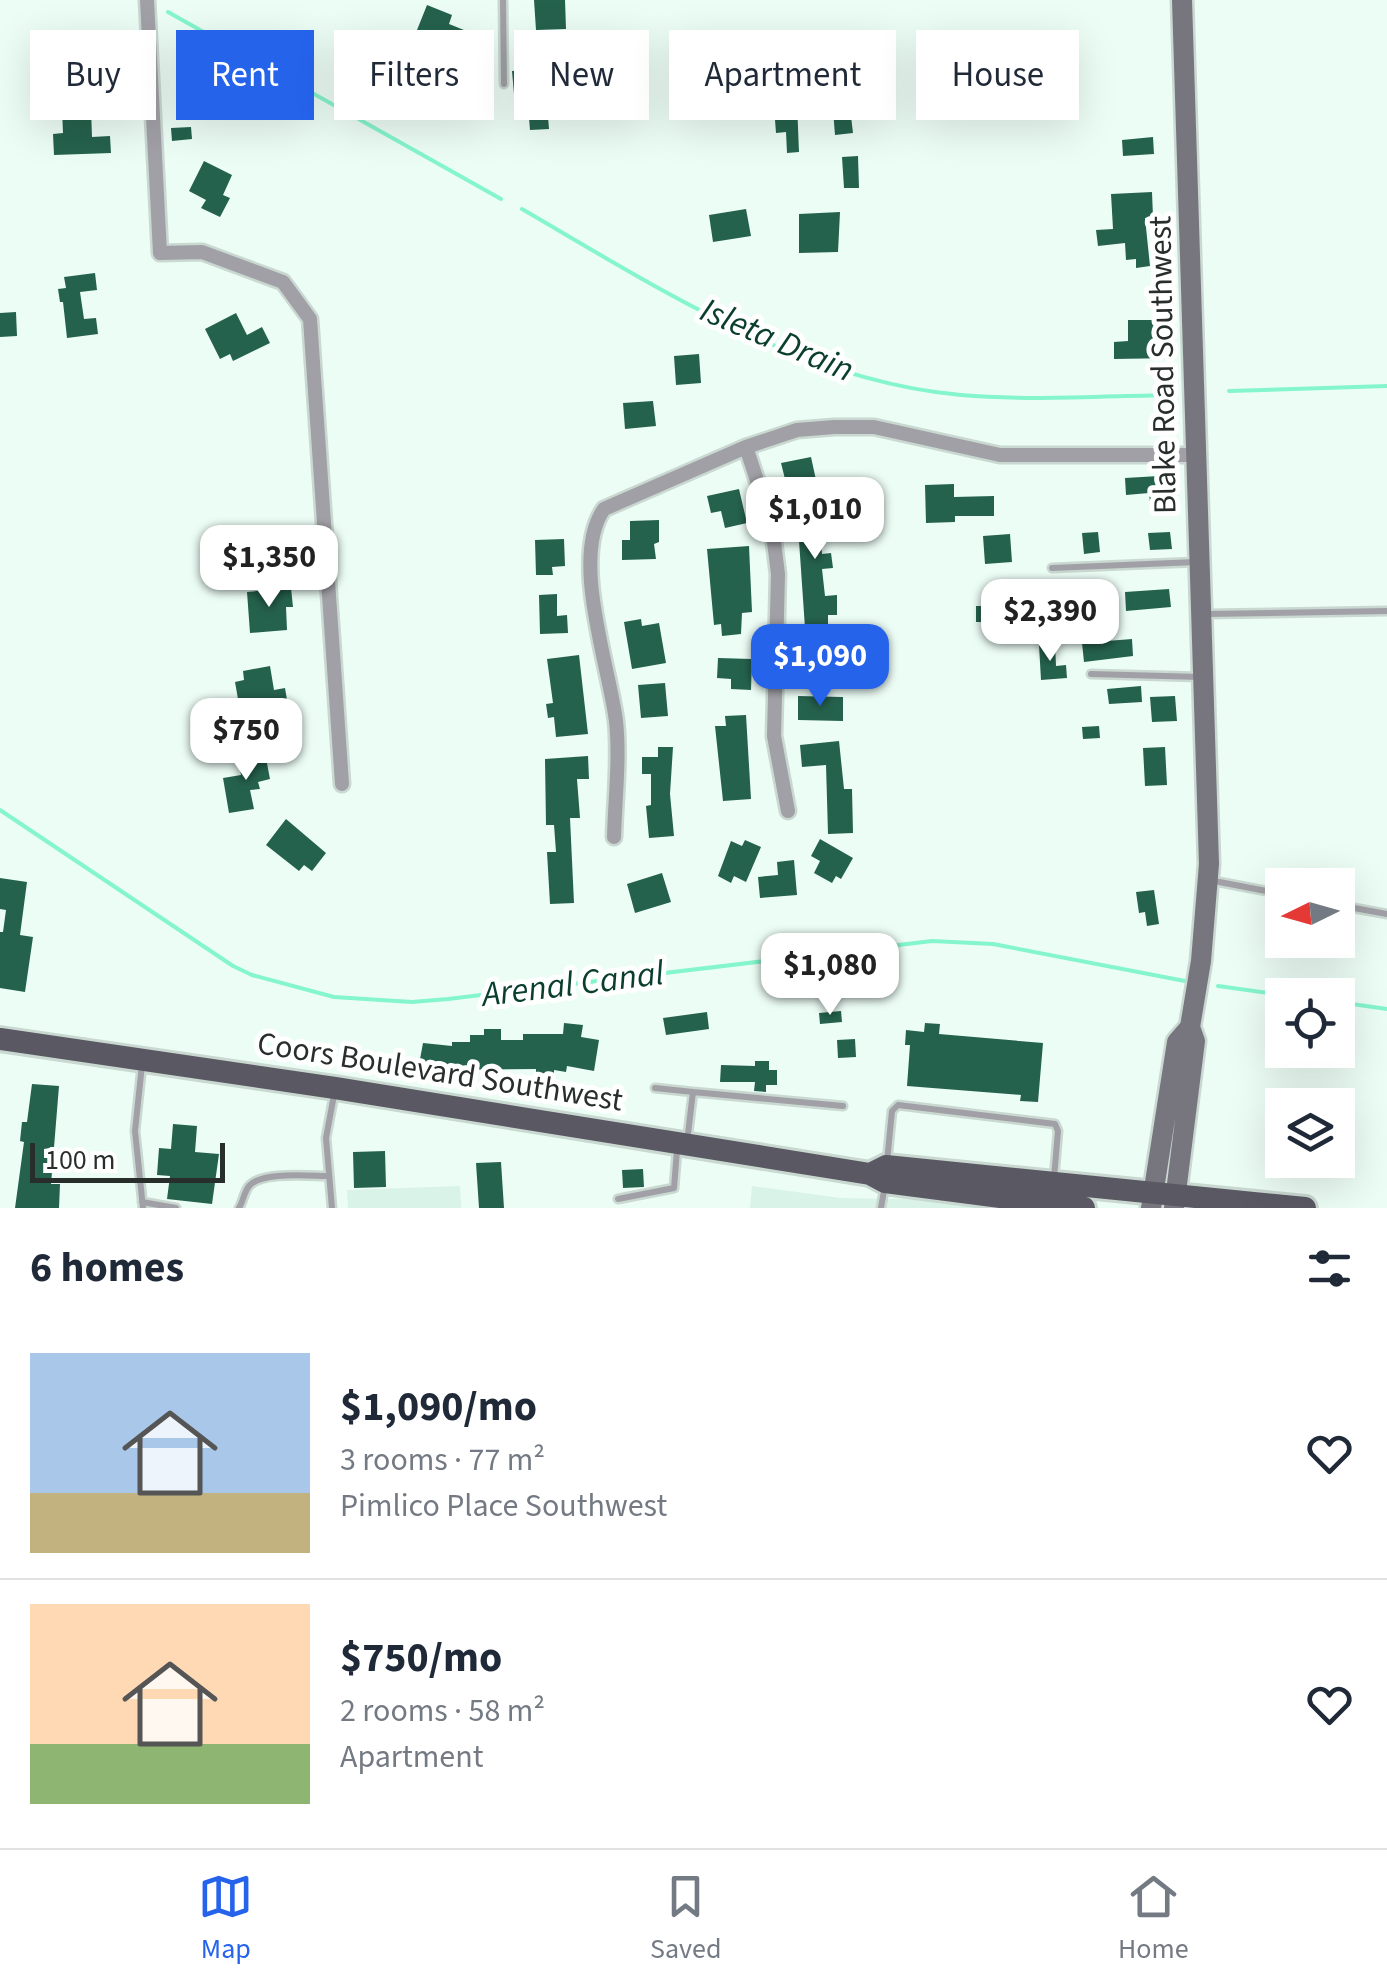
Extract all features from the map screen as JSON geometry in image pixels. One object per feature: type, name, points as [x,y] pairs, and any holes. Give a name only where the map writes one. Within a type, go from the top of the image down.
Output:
[{"type":"main road","name":"Coors Boulevard Southwest","points":[[0,1039],[682,1142],[1084,1208]]},
{"type":"main road","name":"Coors Boulevard Southwest","points":[[881,1174],[1054,1183],[1164,1201],[1305,1208]]},
{"type":"street","points":[[146,0],[160,254],[202,252],[283,282],[310,319],[342,784]]},
{"type":"street","name":"Blake Road Southwest","points":[[1164,1201],[1195,1041],[1190,1026],[1208,879],[1182,0]]},
{"type":"street","points":[[614,837],[616,723],[592,586],[594,523],[604,509],[746,447],[797,430],[874,427],[1000,456],[1196,455]]},
{"type":"street","points":[[746,447],[772,526],[778,574],[774,736],[788,811]]},
{"type":"lane","points":[[503,0],[504,84]]},
{"type":"lane","points":[[1052,568],[1198,562]]},
{"type":"lane","points":[[1200,614],[1387,611]]},
{"type":"lane","points":[[1091,674],[1202,677]]},
{"type":"lane","points":[[1208,879],[1265,891]]},
{"type":"lane","points":[[1355,907],[1387,914]]},
{"type":"lane","points":[[142,1060],[135,1131],[143,1205],[176,1208]]},
{"type":"lane","points":[[332,1208],[326,1138],[335,1088]]},
{"type":"lane","points":[[655,1088],[843,1106]]},
{"type":"lane","points":[[618,1199],[674,1188],[693,1092]]},
{"type":"lane","points":[[881,1208],[881,1174],[892,1110],[898,1106],[1054,1124],[1058,1131],[1054,1183]]},
{"type":"lane","points":[[239,1208],[256,1181],[273,1176],[329,1176]]},
{"type":"shaded area","points":[[460,1186],[461,1208],[348,1208],[347,1190]]},
{"type":"shaded area","points":[[752,1186],[840,1198],[951,1200],[1004,1208],[750,1208]]},
{"type":"building","points":[[534,0],[565,0],[566,29],[536,30]]},
{"type":"building","points":[[427,5],[452,15],[449,24],[464,30],[417,30]]},
{"type":"building","points":[[62,120],[91,120],[92,137],[110,136],[111,153],[54,155],[53,134],[63,133]]},
{"type":"building","points":[[529,120],[548,120],[549,129],[530,130]]},
{"type":"building","points":[[775,120],[798,120],[799,152],[787,153],[786,132],[776,133]]},
{"type":"building","points":[[834,120],[851,120],[853,133],[835,135]]},
{"type":"building","points":[[191,127],[192,139],[172,141],[171,128]]},
{"type":"building","points":[[1153,137],[1154,154],[1123,156],[1122,140]]},
{"type":"building","points":[[858,156],[859,188],[844,188],[842,157]]},
{"type":"building","points":[[204,161],[232,175],[223,195],[230,198],[220,217],[201,208],[206,200],[189,191]]},
{"type":"building","points":[[1152,192],[1153,217],[1145,218],[1150,266],[1136,268],[1136,259],[1126,260],[1125,243],[1098,246],[1096,230],[1113,229],[1111,194]]},
{"type":"building","points":[[746,209],[751,236],[713,242],[709,215]]},
{"type":"building","points":[[840,212],[838,252],[799,253],[799,214]]},
{"type":"building","points":[[95,273],[97,290],[80,292],[84,319],[96,318],[98,334],[67,338],[58,289],[66,288],[64,277]]},
{"type":"building","points":[[16,312],[17,336],[0,337],[0,313]]},
{"type":"building","points":[[236,313],[247,335],[262,327],[270,343],[233,361],[230,354],[220,359],[205,329]]},
{"type":"building","points":[[1128,320],[1156,320],[1157,338],[1174,338],[1175,358],[1114,359],[1114,342],[1128,341]]},
{"type":"building","points":[[699,354],[701,383],[676,385],[674,356]]},
{"type":"building","points":[[653,401],[656,426],[625,429],[623,403]]},
{"type":"building","points":[[811,457],[816,480],[787,487],[781,463]]},
{"type":"building","points":[[1176,475],[1179,509],[1151,511],[1149,493],[1126,495],[1125,478]]},
{"type":"building","points":[[954,484],[954,497],[994,496],[994,516],[955,516],[955,522],[926,523],[925,485]]},
{"type":"building","points":[[739,489],[747,523],[725,528],[721,511],[711,513],[707,496]]},
{"type":"building","points":[[832,500],[837,529],[820,532],[822,554],[831,553],[833,568],[822,569],[825,596],[837,595],[837,615],[828,615],[828,627],[805,628],[798,526],[792,508]]},
{"type":"building","points":[[659,520],[659,542],[654,544],[656,559],[622,560],[622,540],[630,540],[630,521]]},
{"type":"building","points":[[1098,532],[1100,552],[1084,554],[1082,533]]},
{"type":"building","points":[[1170,532],[1172,549],[1150,550],[1148,533]]},
{"type":"building","points":[[1010,534],[1012,562],[985,564],[983,536]]},
{"type":"building","points":[[564,539],[565,566],[552,567],[553,575],[536,575],[535,540]]},
{"type":"building","points":[[749,546],[752,612],[742,613],[741,634],[722,636],[721,624],[714,625],[707,549]]},
{"type":"building","points":[[291,588],[293,607],[286,607],[287,630],[250,633],[247,592]]},
{"type":"building","points":[[985,589],[1002,590],[1001,622],[976,622],[976,606],[985,606]]},
{"type":"building","points":[[1169,589],[1171,607],[1126,611],[1125,592]]},
{"type":"building","points":[[557,594],[557,616],[567,615],[568,633],[540,634],[539,595]]},
{"type":"building","points":[[641,619],[642,626],[659,623],[666,663],[632,669],[624,622]]},
{"type":"building","points":[[1132,639],[1133,656],[1084,662],[1082,643]]},
{"type":"building","points":[[1055,644],[1056,666],[1066,665],[1067,678],[1041,680],[1039,645]]},
{"type":"building","points":[[803,647],[841,649],[839,674],[802,671]]},
{"type":"building","points":[[579,655],[588,734],[556,737],[554,717],[548,718],[546,704],[553,703],[547,659]]},
{"type":"building","points":[[718,658],[752,659],[751,690],[731,689],[731,679],[717,678]]},
{"type":"building","points":[[270,666],[274,690],[285,688],[291,723],[256,729],[253,714],[241,716],[235,682],[244,680],[243,671]]},
{"type":"building","points":[[665,683],[668,716],[641,718],[638,685]]},
{"type":"building","points":[[1141,686],[1142,702],[1109,704],[1107,689]]},
{"type":"building","points":[[798,696],[843,697],[843,721],[798,720]]},
{"type":"building","points":[[1175,696],[1177,721],[1152,722],[1150,697]]},
{"type":"building","points":[[746,715],[751,799],[723,801],[715,726],[726,726],[725,716]]},
{"type":"building","points":[[1099,726],[1100,738],[1083,739],[1082,727]]},
{"type":"building","points":[[839,741],[844,789],[852,789],[853,833],[828,834],[826,765],[802,767],[800,745]]},
{"type":"building","points":[[658,747],[673,747],[670,794],[674,836],[649,838],[646,806],[651,805],[651,774],[642,774],[642,757],[658,757]]},
{"type":"building","points":[[1165,747],[1167,785],[1145,786],[1143,748]]},
{"type":"building","points":[[265,753],[270,779],[258,782],[260,789],[250,790],[254,809],[229,813],[223,778],[241,775],[238,758]]},
{"type":"building","points":[[588,756],[589,779],[577,779],[580,818],[570,818],[574,903],[550,904],[547,852],[556,852],[554,825],[546,825],[545,759]]},
{"type":"building","points":[[286,819],[326,853],[312,871],[304,865],[299,871],[266,845]]},
{"type":"building","points":[[820,839],[853,858],[841,879],[836,876],[832,883],[814,873],[820,861],[811,856]]},
{"type":"building","points":[[745,840],[761,847],[746,882],[734,876],[731,883],[718,876],[731,841],[742,846]]},
{"type":"building","points":[[794,860],[797,895],[760,898],[758,877],[778,875],[777,862]]},
{"type":"building","points":[[662,873],[671,902],[635,913],[627,884]]},
{"type":"building","points":[[0,878],[27,882],[20,935],[33,937],[25,992],[0,988],[0,932],[6,910],[0,909]]},
{"type":"building","points":[[1154,890],[1159,924],[1147,926],[1145,912],[1139,913],[1136,892]]},
{"type":"building","points":[[841,1011],[842,1022],[820,1024],[819,1013]]},
{"type":"building","points":[[707,1012],[709,1029],[666,1035],[663,1018]]},
{"type":"building","points":[[564,1023],[583,1025],[581,1037],[599,1040],[594,1071],[567,1066],[566,1072],[554,1070],[554,1074],[536,1073],[536,1069],[418,1070],[423,1043],[452,1046],[452,1042],[470,1042],[470,1035],[484,1035],[484,1029],[501,1029],[501,1040],[523,1040],[523,1034],[563,1034]]},
{"type":"building","points":[[925,1023],[940,1024],[939,1034],[1043,1043],[1038,1102],[1020,1101],[1021,1095],[907,1086],[910,1045],[905,1045],[906,1030],[924,1032]]},
{"type":"building","points":[[855,1039],[856,1057],[838,1058],[837,1040]]},
{"type":"building","points":[[755,1061],[769,1061],[769,1070],[777,1070],[777,1085],[766,1085],[766,1092],[754,1091],[755,1082],[720,1082],[721,1065],[755,1066]]},
{"type":"building","points":[[32,1084],[59,1086],[51,1184],[60,1184],[59,1208],[15,1208],[24,1142],[20,1141],[22,1122],[27,1122]]},
{"type":"building","points":[[173,1124],[197,1126],[195,1152],[219,1154],[212,1204],[167,1199],[170,1176],[157,1175],[159,1148],[171,1149]]},
{"type":"building","points":[[385,1151],[386,1187],[354,1188],[353,1152]]},
{"type":"building","points":[[501,1162],[504,1208],[479,1208],[476,1163]]},
{"type":"building","points":[[643,1169],[644,1187],[623,1188],[622,1170]]},
{"type":"waterway","name":"Isleta Drain","points":[[168,12],[501,199]]},
{"type":"waterway","name":"Isleta Drain","points":[[522,209],[678,299],[787,351],[844,371],[901,386],[988,397],[1175,395]]},
{"type":"waterway","name":"Isleta Drain","points":[[1229,391],[1387,386]]},
{"type":"waterway","name":"Arenal Canal","points":[[0,810],[233,966],[252,975],[334,997],[412,1002],[448,999],[932,941],[993,944],[1190,982]]},
{"type":"waterway","name":"Arenal Canal","points":[[1218,986],[1265,993]]},
{"type":"waterway","name":"Arenal Canal","points":[[1355,1004],[1387,1009]]}]
